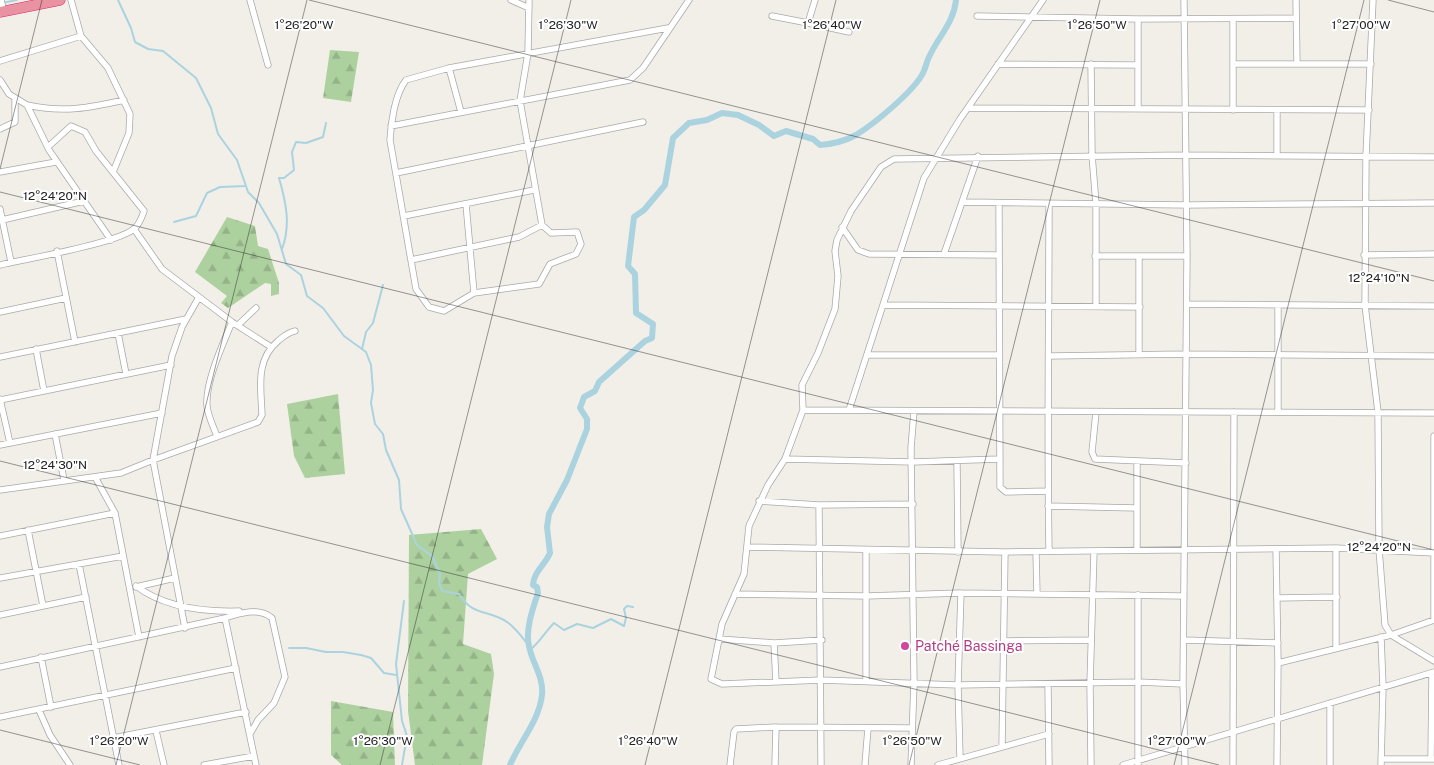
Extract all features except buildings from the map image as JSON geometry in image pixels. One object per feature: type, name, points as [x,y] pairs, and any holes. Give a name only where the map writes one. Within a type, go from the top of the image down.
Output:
[{"type":"highway","points":[[2,12],[60,0]]},
{"type":"street","points":[[1,0],[2,12]]},
{"type":"street","points":[[71,0],[81,36],[108,68],[130,114],[131,128],[113,172]]},
{"type":"street","points":[[250,0],[268,64]]},
{"type":"street","points":[[511,0],[529,8]]},
{"type":"street","points":[[529,0],[528,53],[520,101],[534,190],[542,225],[548,232],[554,234],[578,232],[581,238],[579,251],[566,258],[553,261],[539,284],[474,294],[444,311],[429,307],[416,289],[390,140],[391,126],[402,85],[406,80],[449,68],[528,53],[668,28]]},
{"type":"street","points":[[391,126],[630,80],[643,68],[668,28],[689,0]]},
{"type":"street","points":[[808,23],[815,0]]},
{"type":"street","points":[[849,410],[915,200],[934,160],[1042,0]]},
{"type":"street","points":[[1184,0],[1187,109],[1187,412],[1183,684],[1185,765]]},
{"type":"street","points":[[1296,0],[1297,64]]},
{"type":"street","points":[[1372,0],[1366,156],[1365,306],[1378,412],[1379,549],[1385,625],[1391,635],[1434,661]]},
{"type":"street","points":[[772,16],[849,32]]},
{"type":"street","points":[[977,16],[1184,20],[1296,18]]},
{"type":"street","points":[[1138,19],[1138,110]]},
{"type":"street","points":[[1233,20],[1233,110]]},
{"type":"street","points":[[0,61],[81,36]]},
{"type":"street","points":[[998,64],[1137,65]]},
{"type":"street","points":[[1091,64],[1092,155],[1096,204],[1096,306]]},
{"type":"street","points":[[1232,64],[1370,64]]},
{"type":"street","points":[[449,68],[461,112]]},
{"type":"street","points":[[0,82],[16,99],[27,105],[80,110],[124,100]]},
{"type":"street","points":[[0,129],[15,122],[16,99]]},
{"type":"street","points":[[27,105],[56,162],[111,240]]},
{"type":"street","points":[[968,108],[1369,110]]},
{"type":"street","points":[[1277,110],[1277,155]]},
{"type":"street","points":[[396,173],[643,122]]},
{"type":"street","points":[[0,265],[111,240],[134,229],[144,211],[96,151],[85,132],[75,126],[65,130],[48,147]]},
{"type":"street","points":[[1183,684],[1138,682],[958,685],[821,680],[722,684],[712,679],[725,614],[744,574],[749,526],[760,501],[785,459],[803,410],[802,385],[818,353],[835,309],[838,276],[835,251],[842,227],[881,167],[894,159],[934,160],[978,156],[1092,155],[1434,157]]},
{"type":"street","points":[[944,254],[964,202],[978,156]]},
{"type":"street","points":[[0,172],[56,162]]},
{"type":"street","points":[[404,216],[534,190]]},
{"type":"street","points":[[2,220],[84,201]]},
{"type":"street","points":[[964,202],[999,204],[1186,205],[1434,204]]},
{"type":"street","points":[[466,204],[474,294]]},
{"type":"street","points":[[999,204],[998,355],[1000,487],[1002,490],[1048,491]]},
{"type":"street","points":[[1048,204],[1049,356],[1046,412],[1049,552]]},
{"type":"street","points":[[0,210],[11,262]]},
{"type":"street","points":[[411,260],[519,237],[542,225]]},
{"type":"street","points":[[842,227],[858,250],[863,253],[1000,255]]},
{"type":"street","points":[[134,229],[162,268],[232,322],[271,347]]},
{"type":"street","points":[[57,251],[75,342]]},
{"type":"street","points":[[1364,255],[1434,254]]},
{"type":"street","points":[[1095,256],[1187,256]]},
{"type":"street","points":[[1139,256],[1140,354]]},
{"type":"street","points":[[185,628],[153,460],[171,365],[186,319],[199,297]]},
{"type":"street","points":[[0,312],[66,298]]},
{"type":"street","points":[[1187,304],[1434,306]]},
{"type":"street","points":[[882,305],[1140,306]]},
{"type":"street","points":[[1278,305],[1278,412]]},
{"type":"street","points":[[238,325],[256,308]]},
{"type":"street","points":[[0,357],[186,319]]},
{"type":"street","points":[[217,436],[207,405],[208,396],[216,365],[232,322]]},
{"type":"street","points":[[0,490],[64,480],[121,474],[153,460],[258,422],[262,415],[262,366],[271,347],[290,332],[295,331]]},
{"type":"street","points":[[118,333],[126,374]]},
{"type":"street","points":[[36,349],[44,391]]},
{"type":"street","points":[[1049,356],[1140,354],[1434,356]]},
{"type":"street","points":[[867,355],[998,355]]},
{"type":"street","points":[[10,443],[0,399],[171,365]]},
{"type":"street","points":[[803,410],[1434,413]]},
{"type":"street","points":[[911,765],[914,683],[911,595],[913,504],[911,448],[914,411]]},
{"type":"street","points":[[1096,412],[1093,456],[1099,460],[1186,463]]},
{"type":"street","points":[[1233,765],[1234,412]]},
{"type":"street","points":[[0,445],[162,413]]},
{"type":"street","points":[[55,434],[64,480]]},
{"type":"street","points":[[1278,663],[1391,635],[1434,620],[1434,436]]},
{"type":"street","points":[[785,459],[912,462],[999,459]]},
{"type":"street","points":[[957,461],[958,552]]},
{"type":"street","points":[[1137,461],[1137,550]]},
{"type":"street","points":[[95,477],[115,513],[139,637]]},
{"type":"street","points":[[760,501],[819,505],[913,504]]},
{"type":"street","points":[[819,505],[822,640],[821,765]]},
{"type":"street","points":[[1048,506],[1137,508]]},
{"type":"street","points":[[0,536],[115,513]]},
{"type":"street","points":[[28,530],[43,606]]},
{"type":"street","points":[[747,547],[911,552],[1184,551],[1336,548],[1433,553]]},
{"type":"street","points":[[1336,548],[1336,648]]},
{"type":"street","points":[[1276,549],[1278,643],[1277,765]]},
{"type":"street","points":[[866,551],[866,681]]},
{"type":"street","points":[[1091,765],[1090,684],[1094,551]]},
{"type":"street","points":[[1002,746],[1005,552]]},
{"type":"street","points":[[1036,552],[1036,594]]},
{"type":"street","points":[[0,578],[123,556]]},
{"type":"street","points":[[79,564],[119,765]]},
{"type":"street","points":[[129,588],[175,578]]},
{"type":"street","points":[[136,586],[154,599],[206,610],[266,613],[272,618],[285,674],[274,703],[258,720],[250,734]]},
{"type":"street","points":[[735,594],[866,596],[961,593],[1184,596]]},
{"type":"street","points":[[960,758],[958,685],[961,593]]},
{"type":"street","points":[[1138,595],[1138,763]]},
{"type":"street","points":[[0,615],[86,597]]},
{"type":"street","points":[[1277,598],[1337,597]]},
{"type":"street","points":[[0,667],[257,612]]},
{"type":"street","points":[[225,618],[256,765]]},
{"type":"street","points":[[1122,765],[1138,763],[1184,745],[1383,687],[1433,673],[1433,759],[1381,762],[1383,687],[1381,637]]},
{"type":"street","points":[[719,638],[774,643],[822,640]]},
{"type":"street","points":[[1004,641],[1091,640]]},
{"type":"street","points":[[1184,640],[1278,643]]},
{"type":"street","points":[[774,643],[776,682]]},
{"type":"street","points":[[41,657],[51,707]]},
{"type":"street","points":[[0,717],[236,668]]},
{"type":"street","points":[[1048,685],[1049,765]]},
{"type":"street","points":[[1330,703],[1330,765]]},
{"type":"street","points":[[39,710],[50,735],[70,765]]},
{"type":"street","points":[[113,738],[246,712]]},
{"type":"street","points":[[730,765],[734,731],[754,727],[912,728]]},
{"type":"street","points":[[776,727],[776,765]]},
{"type":"street","points":[[865,765],[868,728]]},
{"type":"street","points":[[156,731],[164,765]]},
{"type":"street","points":[[938,765],[1049,734]]},
{"type":"street","points":[[208,765],[254,756]]},
{"type":"green space","points":[[330,50],[359,52],[351,102],[323,98]]},
{"type":"green space","points":[[227,217],[255,226],[258,246],[268,249],[279,283],[279,294],[271,296],[271,284],[265,283],[228,308],[221,303],[227,296],[195,272]]},
{"type":"green space","points":[[338,394],[345,474],[305,478],[294,456],[287,404]]},
{"type":"green space","points":[[481,529],[497,559],[468,574],[463,644],[491,654],[494,674],[482,765],[415,765],[408,711],[409,535]]},
{"type":"green space","points":[[331,701],[393,712],[395,765],[342,765],[331,755]]},
{"type":"waterway","points":[[2,3],[17,0]]},
{"type":"waterway","points":[[118,0],[131,28],[135,42],[148,49],[163,51],[196,78],[211,108],[218,134],[237,160],[248,192],[259,203],[277,234],[286,264],[301,275],[307,296],[323,308],[344,336],[366,352],[371,365],[373,390],[371,403],[375,424],[383,434],[386,450],[399,480],[401,509],[417,545],[432,556],[440,573],[439,583],[442,591],[459,594],[475,610],[493,615],[507,622],[529,646]]},
{"type":"waterway","points":[[510,765],[537,714],[542,695],[540,676],[528,640],[530,619],[538,593],[537,587],[533,585],[535,576],[550,553],[547,527],[549,514],[567,480],[587,429],[587,419],[580,408],[584,397],[595,391],[599,382],[645,341],[652,338],[653,324],[636,313],[635,274],[628,266],[634,217],[644,210],[665,185],[673,138],[689,123],[707,120],[722,113],[738,115],[759,125],[774,136],[786,131],[813,139],[820,145],[839,142],[852,137],[864,130],[903,98],[918,80],[949,22],[956,0]]},
{"type":"waterway","points":[[282,249],[287,222],[284,196],[279,178],[284,178],[294,170],[292,152],[296,142],[306,143],[323,137],[326,123]]},
{"type":"waterway","points":[[174,222],[196,216],[207,193],[220,187],[245,186]]},
{"type":"waterway","points":[[362,349],[366,332],[373,323],[383,285]]},
{"type":"waterway","points":[[402,765],[407,736],[402,721],[396,664],[404,601]]},
{"type":"waterway","points":[[530,650],[554,623],[564,630],[577,624],[593,628],[611,619],[624,626],[626,618],[624,609],[627,606],[633,607]]},
{"type":"waterway","points":[[289,648],[306,648],[361,655],[371,658],[384,673],[396,675]]},
{"type":"place","name":"Patché Bassinga","points":[[905,646]]}]
